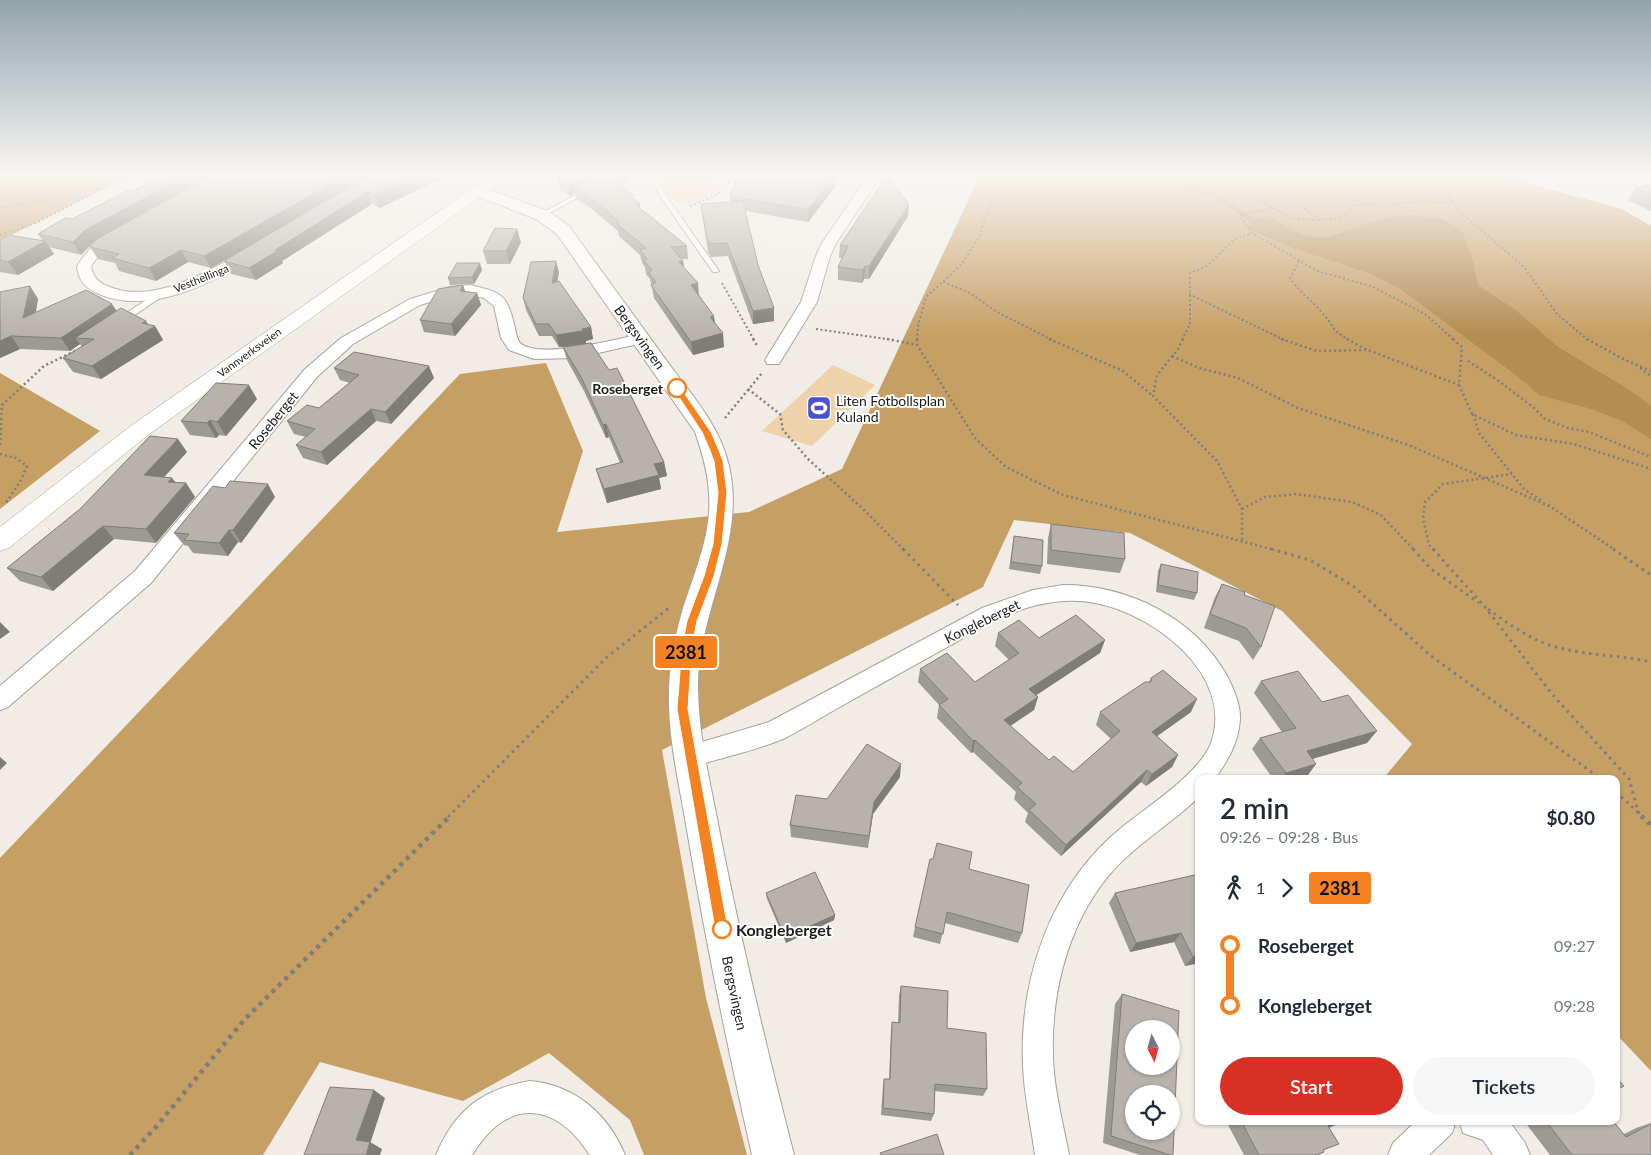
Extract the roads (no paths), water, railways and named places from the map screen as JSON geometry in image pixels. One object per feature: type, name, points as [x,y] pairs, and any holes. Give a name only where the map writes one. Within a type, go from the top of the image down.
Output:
[{"type":"main road","name":"Vannverksveien","points":[[0,542],[140,430],[427,227]]},
{"type":"street","name":"Bergsvingen","points":[[559,227],[563,230],[706,432],[718,461],[721,476],[721,520],[709,576],[692,621],[685,662],[683,709],[732,981],[773,1155]]},
{"type":"street","points":[[773,360],[809,302],[823,256],[840,227]]},
{"type":"street","name":"Vesthellinga","points":[[133,228],[94,252],[84,266],[85,277],[100,290],[115,294],[137,296],[163,292],[222,271],[266,245]]},
{"type":"street","name":"Roseberget","points":[[0,700],[143,577],[311,373],[347,341],[414,302],[450,292],[479,291],[489,294],[501,304],[506,329],[515,347],[534,354],[576,353],[641,339]]},
{"type":"street","name":"Kongleberget","points":[[690,756],[775,731],[1007,605],[1054,593],[1076,593],[1096,595],[1134,606],[1168,625],[1205,658],[1220,685],[1226,704],[1228,732],[1221,754],[1206,775]]},
{"type":"street","name":"Kongleberget","points":[[1052,1155],[1038,1063],[1039,1029],[1054,948],[1082,890],[1100,864],[1122,842],[1195,789]]},
{"type":"street","points":[[453,1155],[467,1132],[484,1114],[503,1103],[522,1097],[551,1099],[563,1104],[588,1124],[608,1155]]},
{"type":"street","points":[[1405,1155],[1436,1125]]},
{"type":"street","points":[[1486,1125],[1494,1128],[1513,1155]]},
{"type":"lane","points":[[685,227],[715,272]]},
{"type":"lane","points":[[116,325],[163,292]]},
{"type":"place","name":"Roseberget","points":[[677,388]]},
{"type":"place","name":"Liten Fotbollsplan Kuland","points":[[819,408]]},
{"type":"place","name":"Kongleberget","points":[[722,929]]}]
